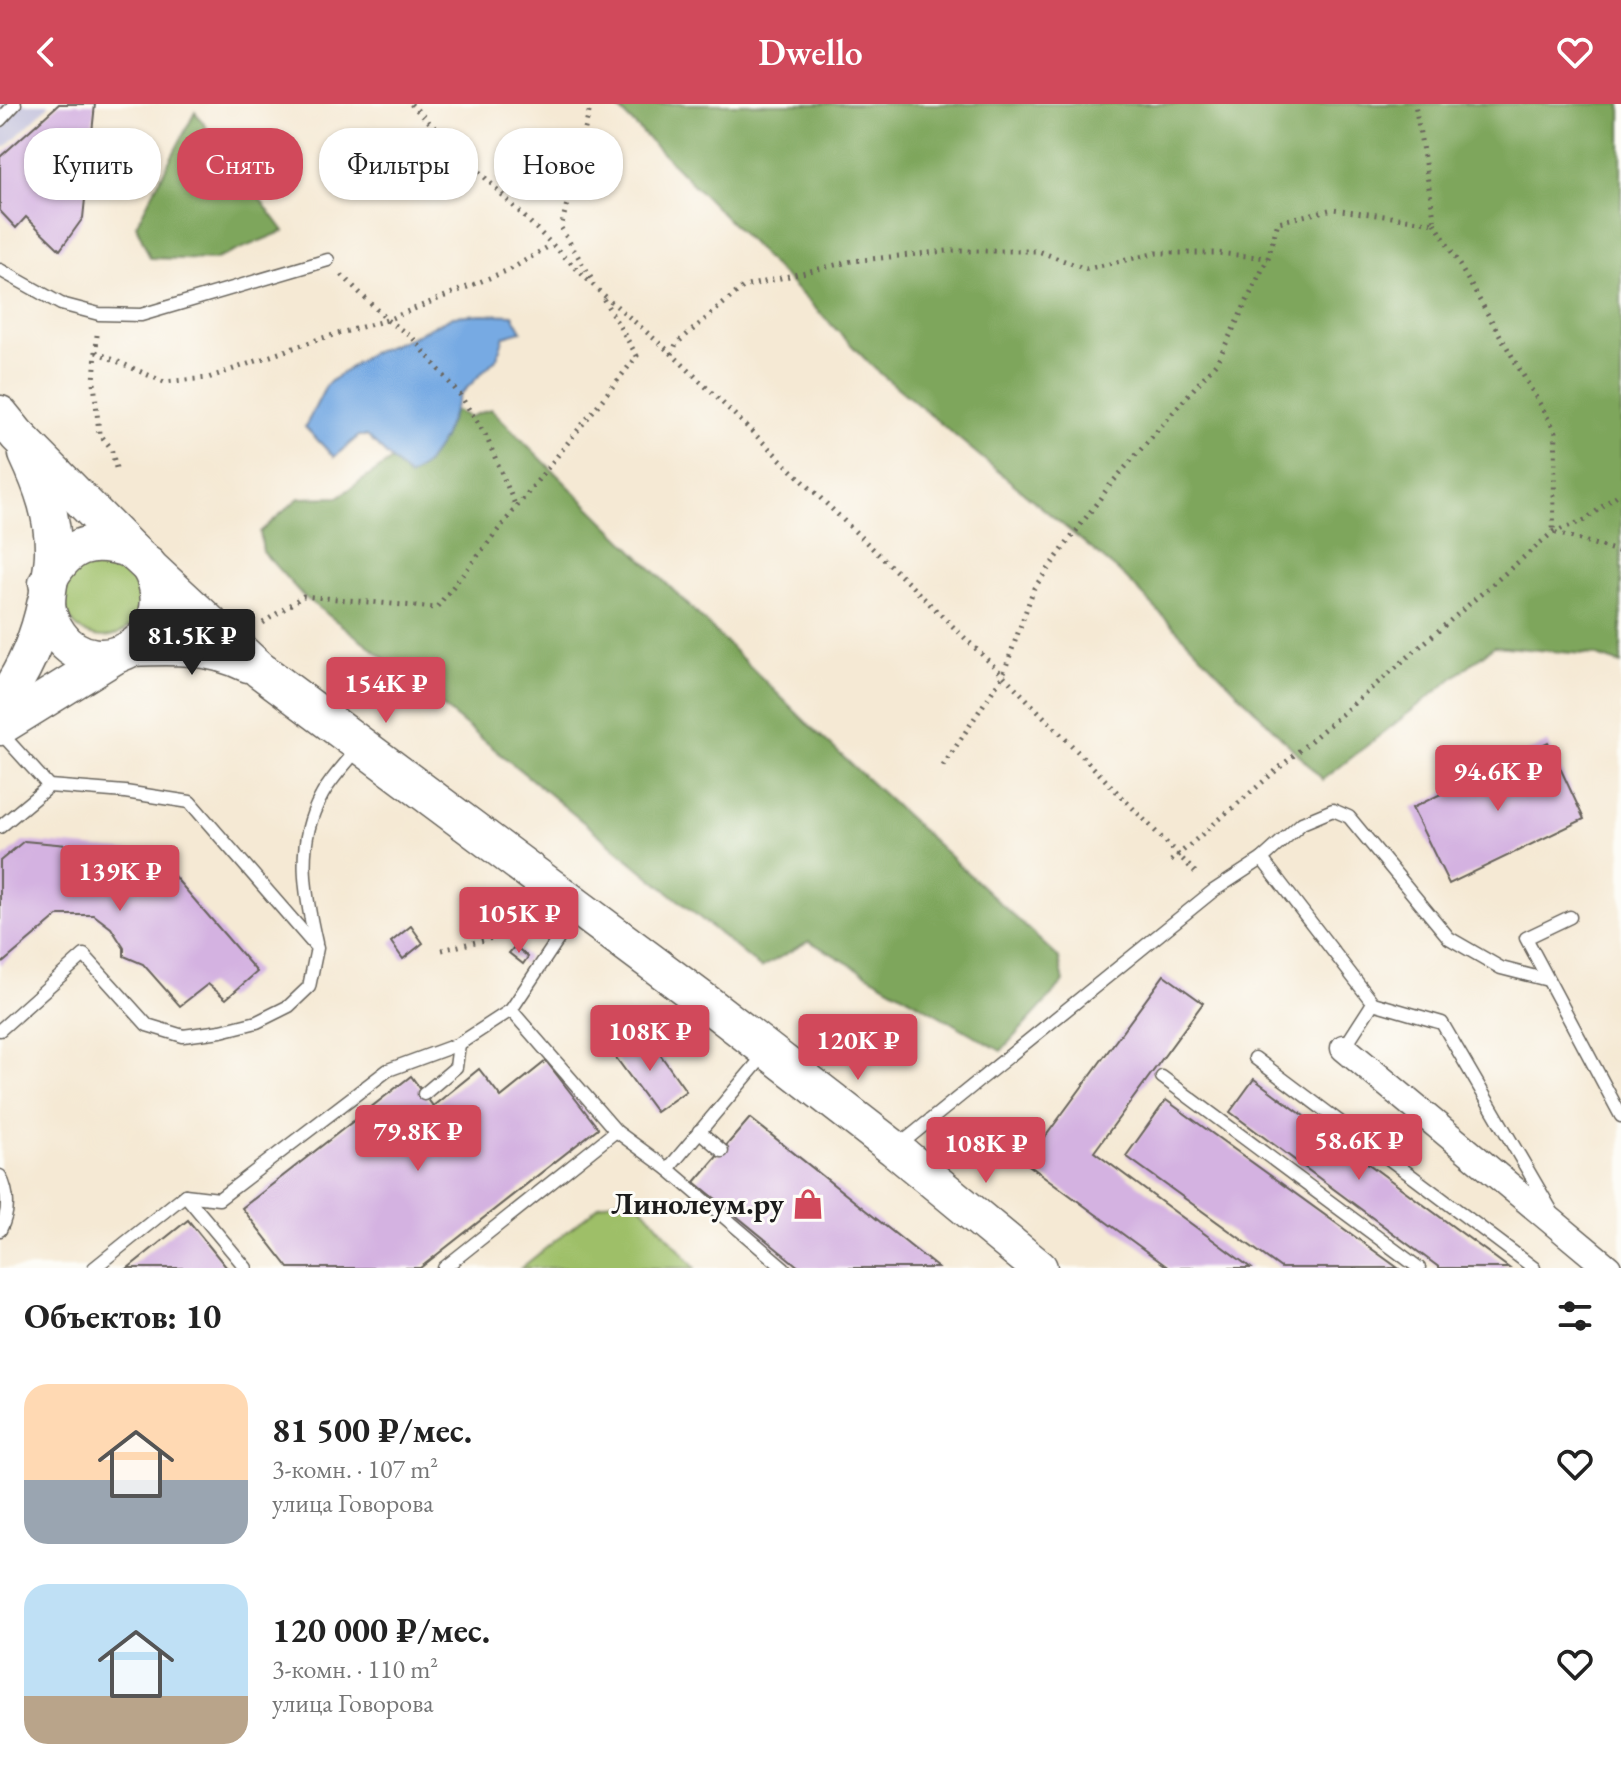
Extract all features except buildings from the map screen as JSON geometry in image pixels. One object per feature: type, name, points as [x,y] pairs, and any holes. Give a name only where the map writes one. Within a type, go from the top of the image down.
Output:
[{"type":"main road","points":[[8,424],[140,557],[260,670],[580,906],[768,1050],[895,1149],[1029,1265]]},
{"type":"main road","points":[[1,711],[39,633],[53,554],[51,520],[35,471],[8,424]]},
{"type":"main road","points":[[1,711],[124,652],[147,636],[157,617],[160,597],[156,578],[140,557],[108,542],[88,544],[70,552],[56,565],[46,592],[51,623],[62,640],[81,652],[98,656],[124,652],[173,646],[196,648],[219,653],[260,670]]},
{"type":"street","points":[[1344,1048],[1608,1268]]},
{"type":"lane","points":[[0,120],[15,104]]},
{"type":"lane","points":[[0,270],[61,304],[99,314],[141,315],[328,260]]},
{"type":"lane","points":[[1,711],[49,786]]},
{"type":"lane","points":[[0,1030],[84,955],[147,1025],[183,1036],[257,1022],[289,1006],[309,987],[317,948],[307,902],[304,844],[321,797],[361,745]]},
{"type":"lane","points":[[0,827],[49,786],[125,792],[190,802],[317,948]]},
{"type":"lane","points":[[895,1149],[1213,891],[1262,859],[1302,823],[1333,810],[1349,817],[1449,938],[1501,968],[1548,980]]},
{"type":"lane","points":[[1262,859],[1373,1003],[1442,1023],[1562,1229]]},
{"type":"lane","points":[[94,1268],[185,1195],[219,1199],[388,1070],[459,1044],[511,1010],[580,906]]},
{"type":"lane","points":[[1570,917],[1526,938],[1621,1116]]},
{"type":"lane","points":[[1344,1048],[1373,1003]]},
{"type":"lane","points":[[511,1010],[616,1131],[668,1169],[784,1268]]},
{"type":"lane","points":[[424,1094],[456,1067],[459,1044]]},
{"type":"lane","points":[[668,1169],[768,1050]]},
{"type":"lane","points":[[1255,1058],[1534,1268]]},
{"type":"lane","points":[[1162,1077],[1419,1268]]},
{"type":"lane","points":[[444,1268],[616,1131]]},
{"type":"lane","points":[[699,1131],[722,1151]]},
{"type":"lane","points":[[0,1176],[8,1192],[5,1220],[0,1230]]},
{"type":"lane","points":[[185,1195],[206,1231],[246,1268]]},
{"type":"path","points":[[411,104],[551,245],[672,354],[1003,675],[1213,891]]},
{"type":"path","points":[[263,623],[303,596],[436,608],[637,356],[561,228],[591,104]]},
{"type":"path","points":[[1415,104],[1435,223],[1556,432],[1553,532]]},
{"type":"path","points":[[943,766],[1003,675],[1034,588],[1110,485],[1217,362],[1268,258],[1278,222],[1333,209],[1435,223]]},
{"type":"path","points":[[96,352],[164,382],[208,378],[319,339],[387,320],[511,269],[551,245]]},
{"type":"path","points":[[672,354],[676,344],[743,287],[852,261],[947,251],[1038,251],[1086,269],[1157,253],[1216,253],[1268,258]]},
{"type":"path","points":[[328,260],[387,320],[412,337],[460,395],[486,436],[516,507]]},
{"type":"path","points":[[99,314],[94,382],[99,433],[111,448],[117,472]]},
{"type":"path","points":[[1171,861],[1553,532],[1585,520],[1621,492]]},
{"type":"path","points":[[1553,532],[1621,552]]},
{"type":"path","points":[[442,950],[530,929]]},
{"type":"shaded area","points":[[0,104],[50,104],[5,148],[0,142]]},
{"type":"green space","points":[[614,104],[1621,104],[1621,664],[1594,655],[1494,646],[1323,780],[1123,575],[875,369]]},
{"type":"green space","points":[[195,112],[207,128],[187,128]]},
{"type":"green space","points":[[177,146],[177,200],[261,200],[284,231],[214,260],[150,258],[136,225],[149,200],[161,200],[161,177]]},
{"type":"green space","points":[[491,409],[810,726],[1059,958],[1064,982],[1001,1051],[809,941],[761,968],[369,646],[303,596],[263,552],[260,532],[299,498],[338,497],[392,460],[409,476],[442,440],[454,410],[469,417]]},
{"type":"green space","points":[[95,559],[111,559],[125,565],[136,576],[142,598],[136,620],[125,631],[111,637],[95,637],[81,631],[70,620],[64,606],[64,590],[70,576],[81,565]]},
{"type":"green space","points":[[619,1199],[640,1204],[695,1268],[521,1268],[600,1205]]},
{"type":"water","points":[[513,315],[522,331],[504,336],[497,358],[460,395],[442,440],[427,463],[409,477],[367,436],[359,436],[334,457],[305,427],[327,384],[369,354],[453,316]]},
{"type":"place","name":"Линолеум.ру","points":[[808,1204]]}]
